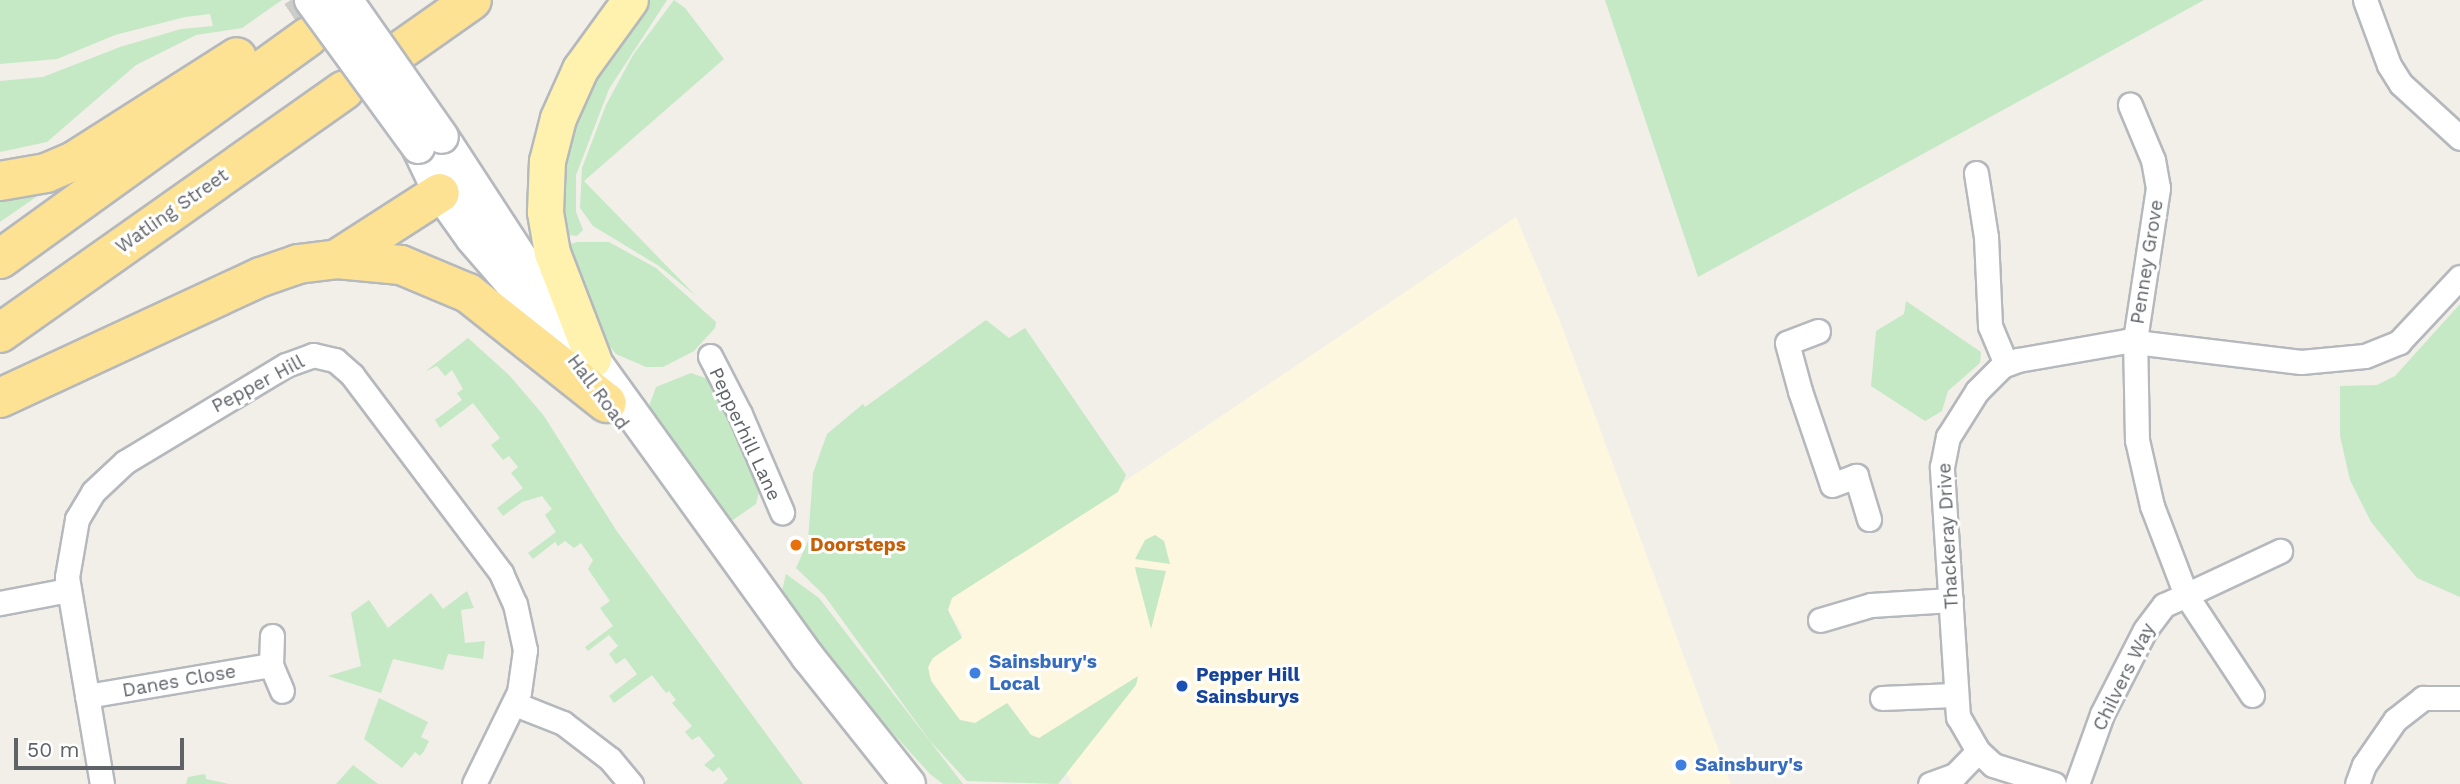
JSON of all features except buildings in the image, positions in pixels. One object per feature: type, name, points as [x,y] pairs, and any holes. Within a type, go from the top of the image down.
[{"type":"highway","points":[[393,47],[472,0]]},
{"type":"highway","points":[[0,181],[46,173],[83,156],[305,19]]},
{"type":"highway","points":[[0,258],[305,19]]},
{"type":"highway","name":"Watling Street","points":[[0,333],[344,90]]},
{"type":"highway","points":[[337,259],[440,193]]},
{"type":"highway","points":[[0,398],[278,270],[337,259],[401,265],[468,293],[607,403]]},
{"type":"main road","name":"Hall Road","points":[[346,0],[393,47],[432,142],[440,193],[607,403],[894,776]]},
{"type":"main road","points":[[593,359],[552,253],[545,212],[547,160],[558,118],[576,78],[630,0]]},
{"type":"main road","name":"Hall Road","points":[[305,19],[432,142],[575,341],[593,359],[894,776]]},
{"type":"main road","points":[[894,776],[919,771],[934,784]]},
{"type":"street","points":[[2365,0],[2389,65],[2400,84],[2460,138]]},
{"type":"street","name":"Penney Grove","points":[[2130,105],[2153,160],[2158,194],[2135,340]]},
{"type":"street","points":[[1976,173],[1986,237],[1990,326],[2006,364],[2075,347],[2135,340],[2301,362],[2342,360],[2399,342],[2460,277]]},
{"type":"street","points":[[1818,331],[1787,343],[1800,391],[1832,485],[1856,476],[1869,519]]},
{"type":"street","points":[[2135,340],[2135,415],[2142,470],[2186,595],[2252,695]]},
{"type":"street","name":"Pepper Hill","points":[[102,784],[68,590],[68,555],[77,519],[93,492],[117,468],[286,365],[302,357],[324,356],[352,375],[506,581],[524,639],[515,704],[474,784]]},
{"type":"street","name":"Pepperhill Lane","points":[[710,356],[740,414],[782,512]]},
{"type":"street","name":"Thackeray Drive","points":[[2006,364],[1968,401],[1944,450],[1954,695],[1958,717],[1978,751],[1997,768],[2021,780],[2054,784]]},
{"type":"street","name":"Chilvers Way","points":[[2077,784],[2111,695],[2145,630],[2160,608],[2280,551]]},
{"type":"street","points":[[0,603],[68,590]]},
{"type":"street","points":[[1820,620],[1871,605],[1951,600]]},
{"type":"street","points":[[272,636],[271,665],[282,691]]},
{"type":"street","name":"Danes Close","points":[[87,696],[271,665]]},
{"type":"street","points":[[1882,698],[1954,695]]},
{"type":"street","points":[[2357,784],[2364,765],[2395,720],[2423,698],[2460,698]]},
{"type":"street","points":[[515,704],[563,723],[610,759],[631,784]]},
{"type":"street","points":[[1930,784],[1955,775],[1978,751]]},
{"type":"shaded area","points":[[1516,217],[1560,321],[1731,784],[1073,784],[1046,741],[1031,735],[1009,704],[975,723],[958,719],[927,673],[931,659],[963,635],[948,610],[952,598]]},
{"type":"green space","points":[[0,0],[282,0],[242,28],[196,35],[136,65],[47,142],[0,152],[0,81],[43,77],[120,47],[181,29],[213,26],[210,14],[185,17],[115,35],[57,59],[0,64]]},
{"type":"green space","points":[[650,0],[667,0],[609,89],[576,175],[576,212],[583,230],[577,236],[560,234],[553,218],[570,111],[633,17]]},
{"type":"green space","points":[[674,0],[685,8],[724,59],[584,181],[696,296],[659,266],[593,226],[580,208],[582,168],[606,105],[633,55]]},
{"type":"green space","points":[[1605,0],[2204,0],[1698,277]]},
{"type":"green space","points":[[72,172],[0,222],[0,187]]},
{"type":"green space","points":[[578,242],[609,242],[656,268],[716,322],[715,328],[694,351],[663,367],[646,367],[616,354],[598,332],[557,247]]},
{"type":"green space","points":[[1906,301],[1981,352],[1980,363],[1948,391],[1942,411],[1925,421],[1871,386],[1876,331],[1904,314]]},
{"type":"green space","points":[[2460,304],[2460,597],[2417,578],[2371,522],[2350,480],[2340,436],[2340,386],[2377,385],[2395,376]]},
{"type":"green space","points":[[986,320],[1009,338],[1025,328],[1126,475],[1118,492],[952,598],[948,610],[962,638],[933,658],[928,667],[931,681],[960,720],[975,723],[1007,703],[1031,735],[1039,738],[1138,676],[1136,685],[1058,784],[967,781],[930,741],[824,595],[796,568],[808,541],[813,473],[827,434],[863,404],[865,407]]},
{"type":"green space","points":[[468,338],[509,375],[544,416],[616,530],[803,784],[723,784],[728,779],[719,767],[713,772],[704,765],[715,756],[699,736],[692,740],[685,732],[692,726],[672,703],[676,700],[669,691],[666,693],[652,675],[614,703],[609,696],[637,674],[625,658],[616,664],[609,654],[618,646],[609,635],[588,651],[585,647],[613,626],[600,608],[610,601],[588,569],[593,560],[581,543],[574,548],[565,541],[558,546],[555,542],[533,559],[528,553],[556,532],[545,515],[552,509],[542,496],[522,502],[503,516],[497,508],[523,488],[511,473],[518,467],[509,456],[503,460],[491,445],[500,438],[473,403],[440,428],[435,420],[462,400],[457,393],[463,389],[452,370],[445,376],[437,366],[426,371]]},
{"type":"green space","points":[[691,373],[708,379],[760,487],[756,504],[730,522],[648,409],[656,387]]},
{"type":"green space","points":[[1155,535],[1164,541],[1170,564],[1135,559],[1145,540]]},
{"type":"green space","points":[[1135,567],[1166,571],[1151,629],[1136,572]]},
{"type":"green space","points":[[786,574],[819,598],[963,784],[943,784],[930,774],[839,674],[781,595]]},
{"type":"green space","points":[[467,591],[474,608],[461,610],[465,643],[485,641],[483,659],[448,654],[443,670],[393,659],[381,693],[328,676],[361,666],[351,613],[369,600],[388,628],[431,593],[443,609]]},
{"type":"green space","points":[[379,698],[428,722],[421,737],[429,741],[424,751],[420,756],[415,752],[402,768],[364,739]]},
{"type":"green space","points":[[353,765],[378,784],[336,784]]},
{"type":"green space","points":[[205,774],[206,779],[229,784],[186,784],[188,777]]},
{"type":"tunnel","points":[[295,20],[325,0]]},
{"type":"place","name":"Doorsteps","points":[[796,545]]},
{"type":"place","name":"Sainsbury's Local","points":[[975,673]]},
{"type":"place","name":"Pepper Hill Sainsburys","points":[[1182,686]]},
{"type":"place","name":"Sainsbury's","points":[[1681,765]]}]
